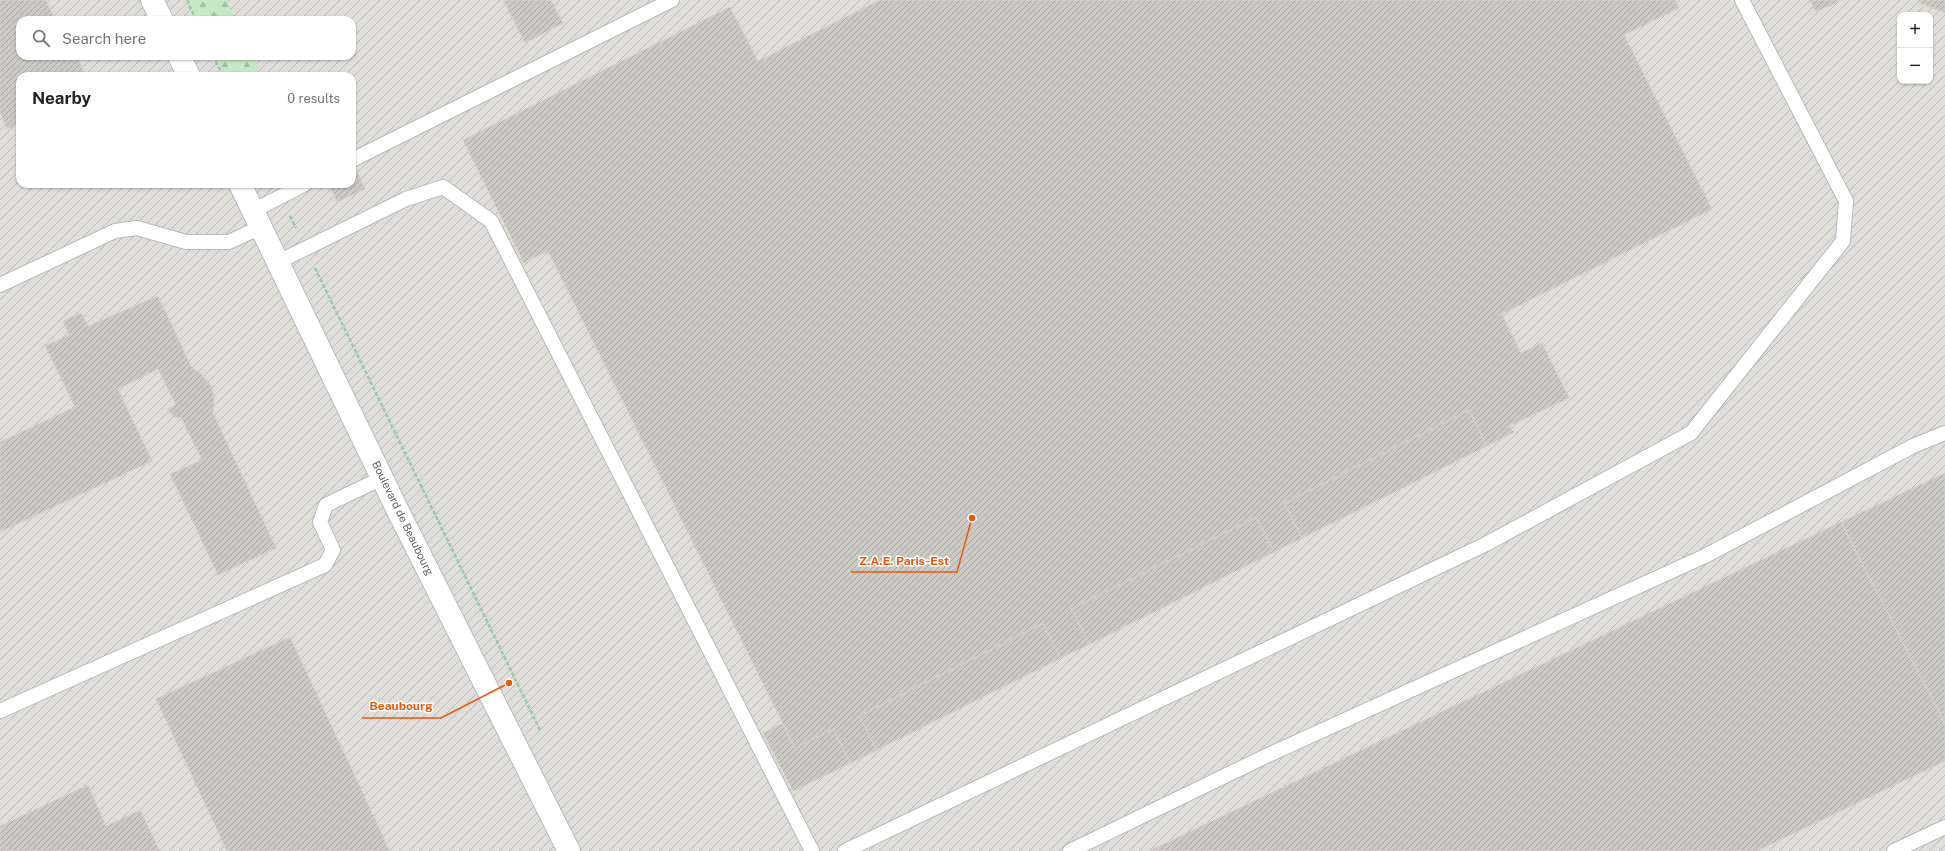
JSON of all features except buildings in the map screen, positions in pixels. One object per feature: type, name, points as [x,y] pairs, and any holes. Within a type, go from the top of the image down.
[{"type":"main road","points":[[152,0],[160,16]]},
{"type":"main road","points":[[181,60],[187,72]]},
{"type":"main road","name":"Boulevard de Beaubourg","points":[[242,188],[382,478],[569,851]]},
{"type":"lane","points":[[356,158],[672,0]]},
{"type":"lane","points":[[846,851],[1486,544],[1691,433],[1843,241],[1846,201],[1742,0]]},
{"type":"lane","points":[[278,262],[406,199],[443,187],[491,221],[812,851]]},
{"type":"lane","points":[[0,285],[115,231],[137,228],[186,242],[229,242],[257,219],[281,196],[297,188]]},
{"type":"lane","points":[[1070,851],[1271,754],[1705,556],[1913,446],[1945,433]]},
{"type":"lane","points":[[0,711],[325,566],[333,550],[320,522],[326,505],[382,478]]},
{"type":"lane","points":[[1894,851],[1945,827]]},
{"type":"path","points":[[186,0],[194,16]]},
{"type":"path","points":[[215,60],[221,72]]},
{"type":"path","points":[[281,196],[343,327],[543,736]]},
{"type":"shaded area","points":[[0,0],[1945,0],[1945,851],[0,851]]},
{"type":"green space","points":[[187,0],[227,0],[234,16],[194,16]]},
{"type":"green space","points":[[215,60],[255,60],[258,72],[221,72]]},
{"type":"place","name":"Z.A.E. Paris-Est","points":[[972,518]]},
{"type":"place","name":"Beaubourg","points":[[509,683]]}]
